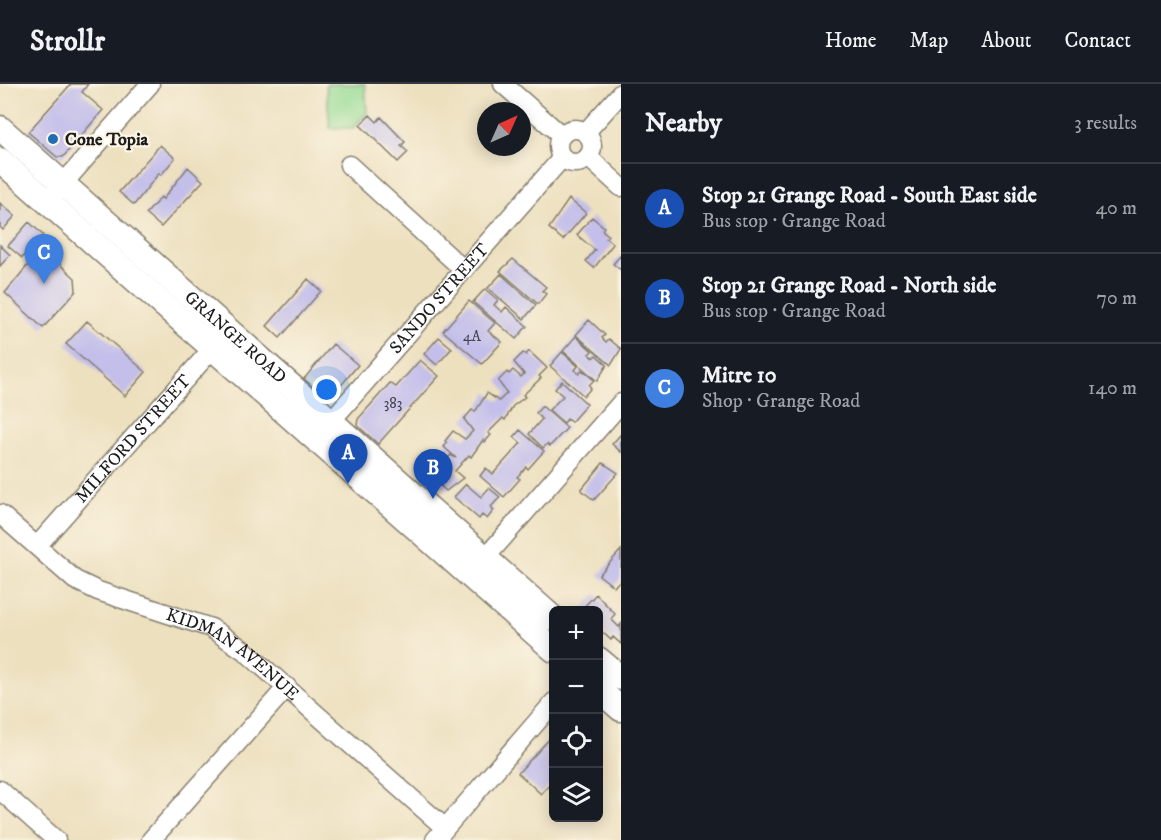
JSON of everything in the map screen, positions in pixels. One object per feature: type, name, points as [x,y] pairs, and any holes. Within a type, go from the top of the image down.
[{"type":"main road","name":"GRANGE ROAD","points":[[0,128],[130,243],[221,339],[477,567],[549,645]]},
{"type":"main road","name":"GRANGE ROAD","points":[[1,163],[114,261],[221,339]]},
{"type":"main road","name":"GRANGE ROAD","points":[[477,567],[549,616]]},
{"type":"main road","points":[[600,660],[621,678]]},
{"type":"main road","points":[[603,693],[621,709]]},
{"type":"street","points":[[47,201],[150,84]]},
{"type":"street","points":[[503,84],[561,135]]},
{"type":"street","points":[[586,132],[621,93]]},
{"type":"street","points":[[576,128],[586,132],[592,147],[588,157],[572,163],[562,158],[557,144],[561,135],[576,128]]},
{"type":"street","points":[[588,157],[621,187]]},
{"type":"street","name":"SANDO STREET","points":[[323,430],[562,158]]},
{"type":"street","points":[[349,165],[464,270]]},
{"type":"street","points":[[114,261],[130,243]]},
{"type":"street","name":"MILFORD STREET","points":[[37,546],[221,339]]},
{"type":"street","points":[[477,567],[621,403]]},
{"type":"street","name":"KIDMAN AVENUE","points":[[0,514],[75,580],[98,591],[211,628],[246,651],[287,687],[440,834]]},
{"type":"street","points":[[151,840],[287,687]]},
{"type":"street","points":[[440,834],[549,708]]},
{"type":"street","points":[[0,790],[56,840]]},
{"type":"green space","points":[[326,84],[365,84],[367,113],[353,128],[330,128]]},
{"type":"building","points":[[71,84],[88,84],[82,92],[103,110],[63,157],[57,157],[28,132]]},
{"type":"building","points":[[370,115],[377,122],[381,117],[405,142],[401,146],[408,152],[398,162],[360,125]]},
{"type":"building","points":[[160,145],[175,158],[161,175],[159,173],[134,205],[119,192]]},
{"type":"building","points":[[188,167],[203,181],[161,227],[146,214],[161,197],[163,199]]},
{"type":"building","points":[[569,199],[586,213],[563,240],[549,228]]},
{"type":"building","points":[[0,203],[15,216],[3,230],[0,227]]},
{"type":"building","points":[[592,217],[604,227],[602,230],[608,235],[606,238],[613,244],[594,268],[586,261],[595,250],[577,235]]},
{"type":"building","points":[[29,222],[43,235],[22,258],[8,246]]},
{"type":"building","points":[[0,245],[10,255],[0,266]]},
{"type":"building","points":[[42,248],[75,278],[76,291],[43,328],[5,293]]},
{"type":"building","points":[[621,255],[621,270],[613,264]]},
{"type":"building","points":[[513,259],[546,287],[542,291],[546,294],[538,304],[500,271]]},
{"type":"building","points":[[501,274],[536,305],[524,319],[488,288]]},
{"type":"building","points":[[308,279],[321,291],[280,338],[267,326]]},
{"type":"building","points":[[485,289],[498,300],[494,305],[502,312],[506,307],[527,326],[516,339],[473,302]]},
{"type":"building","points":[[469,301],[495,323],[488,331],[502,342],[482,364],[443,331]]},
{"type":"building","points":[[589,320],[605,335],[602,338],[606,342],[609,339],[621,349],[611,365],[576,335]]},
{"type":"building","points":[[87,321],[146,372],[125,396],[66,344]]},
{"type":"building","points":[[576,336],[592,351],[589,354],[593,358],[596,355],[607,365],[597,381],[563,351]]},
{"type":"building","points":[[439,337],[452,348],[437,365],[424,354]]},
{"type":"building","points":[[333,344],[358,365],[333,395],[322,394],[304,379]]},
{"type":"building","points":[[529,351],[547,368],[539,376],[541,378],[523,395],[525,397],[513,406],[505,420],[503,418],[488,433],[491,435],[485,442],[483,440],[471,457],[469,455],[455,471],[463,478],[446,491],[430,476],[434,472],[433,466],[440,459],[444,462],[451,455],[456,458],[444,447],[447,443],[445,441],[453,431],[465,439],[473,431],[464,419],[472,410],[475,412],[487,393],[499,401],[507,393],[498,381],[507,372],[509,374],[513,370],[521,377],[524,374],[514,362],[523,353],[526,355]]},
{"type":"building","points":[[562,352],[578,366],[575,370],[579,374],[582,370],[594,380],[584,396],[550,366]]},
{"type":"building","points":[[420,360],[439,376],[378,444],[357,425],[358,419],[390,383],[396,387]]},
{"type":"building","points":[[562,381],[587,404],[571,422],[567,419],[564,423],[549,410],[563,396],[555,389]]},
{"type":"building","points":[[542,406],[567,428],[550,446],[547,444],[543,448],[529,434],[542,419],[536,413]]},
{"type":"building","points":[[520,430],[544,451],[528,469],[526,467],[517,477],[520,479],[504,497],[480,476],[486,468],[493,474],[521,443],[514,437]]},
{"type":"building","points":[[621,434],[621,452],[612,444]]},
{"type":"building","points":[[603,463],[618,473],[594,500],[581,490]]},
{"type":"building","points":[[466,484],[481,497],[489,488],[500,497],[491,507],[494,510],[487,519],[482,515],[479,519],[454,497]]},
{"type":"building","points":[[621,550],[621,579],[614,587],[599,575]]},
{"type":"building","points":[[596,594],[615,614],[611,619],[619,627],[621,624],[621,644],[613,637],[611,640],[603,633],[603,606],[585,606]]},
{"type":"building","points":[[549,739],[549,785],[541,794],[518,773]]},
{"type":"place","name":"Cone Topia","points":[[53,139]]},
{"type":"place","name":"Mitre 10","points":[[44,284]]},
{"type":"place","name":"Stop 21 Grange Road - South East side","points":[[348,484]]},
{"type":"place","name":"Stop 21 Grange Road - North side","points":[[433,499]]}]
